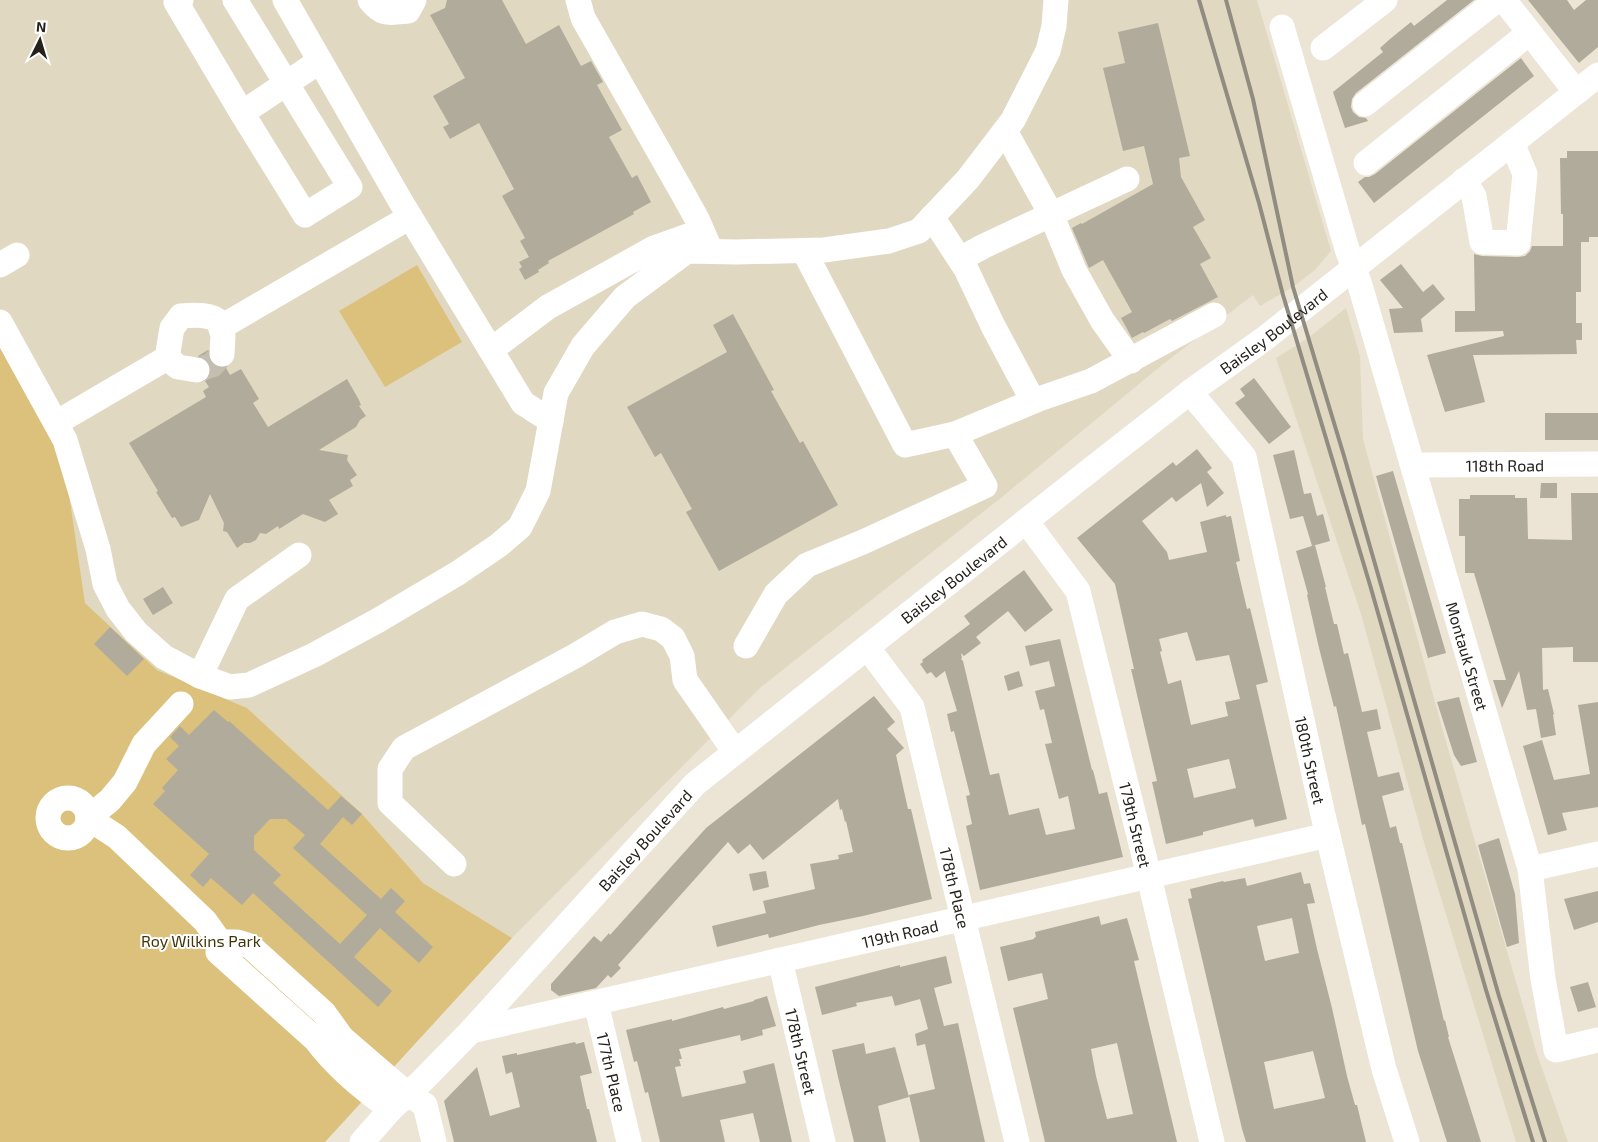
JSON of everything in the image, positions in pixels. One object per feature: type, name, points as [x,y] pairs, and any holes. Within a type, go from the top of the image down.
[{"type":"street","points":[[181,0],[176,2],[305,215],[350,187],[235,0]]},
{"type":"street","points":[[285,0],[410,217],[523,403],[551,421]]},
{"type":"street","points":[[370,0],[382,12],[391,13],[408,11],[414,0]]},
{"type":"street","points":[[578,0],[583,18],[682,192],[706,241]]},
{"type":"street","points":[[491,350],[548,307],[654,248],[706,241],[804,250],[824,250],[889,241],[919,231],[968,179],[1013,120],[1048,51],[1054,26],[1056,0]]},
{"type":"street","points":[[1323,48],[1385,0]]},
{"type":"street","points":[[1365,104],[1497,0]]},
{"type":"street","points":[[1504,0],[1576,92]]},
{"type":"street","name":"Montauk Street","points":[[1282,27],[1347,249],[1355,267],[1530,869],[1544,979],[1556,1050],[1598,1040]]},
{"type":"street","points":[[1366,163],[1529,33]]},
{"type":"street","points":[[242,113],[320,61]]},
{"type":"street","name":"Baisley Boulevard","points":[[362,1142],[400,1101],[471,1031],[695,784],[1190,392],[1264,339],[1598,75]]},
{"type":"street","points":[[1005,131],[1051,214],[1074,270],[1102,320],[1130,361]]},
{"type":"street","points":[[1464,180],[1474,196],[1482,242],[1518,243],[1525,174],[1512,142]]},
{"type":"street","points":[[960,260],[984,246],[1127,178]]},
{"type":"street","points":[[219,323],[228,323],[410,217]]},
{"type":"street","points":[[932,217],[966,269],[993,326],[1033,401]]},
{"type":"street","points":[[0,322],[66,440],[98,549],[105,584],[118,609],[136,632],[164,657],[200,676],[230,687],[248,685],[314,655],[377,621],[458,573],[499,545],[520,527],[538,491],[556,393],[583,346],[625,297],[688,251],[706,241]]},
{"type":"street","points":[[804,250],[905,445],[955,434],[1033,401],[1091,381],[1214,315]]},
{"type":"street","points":[[56,422],[166,358],[172,328],[181,316],[192,314],[212,317],[219,323],[223,335],[222,354]]},
{"type":"street","points":[[166,358],[178,367],[197,370]]},
{"type":"street","name":"180th Street","points":[[1190,392],[1244,457],[1328,835],[1384,1069],[1407,1142]]},
{"type":"street","points":[[746,646],[776,594],[807,565],[863,542],[984,486],[955,434]]},
{"type":"street","name":"118th Road","points":[[1412,466],[1598,464]]},
{"type":"street","name":"179th Street","points":[[1026,521],[1078,591],[1149,876],[1212,1142]]},
{"type":"street","points":[[200,676],[237,599],[300,555]]},
{"type":"street","points":[[454,864],[390,803],[390,769],[404,748],[575,656],[614,632],[642,624],[661,629],[673,638],[682,656],[685,680],[735,752]]},
{"type":"street","name":"178th Place","points":[[866,647],[912,707],[1017,1142]]},
{"type":"street","points":[[181,704],[144,744],[125,782],[110,800],[88,818],[117,837],[204,921],[220,942],[237,942],[250,946],[324,1013],[335,1047],[400,1101],[425,1104],[434,1142]]},
{"type":"street","name":"119th Road","points":[[471,1031],[1328,835]]},
{"type":"street","points":[[1530,869],[1598,854]]},
{"type":"street","name":"178th Street","points":[[780,960],[823,1142]]},
{"type":"street","name":"177th Place","points":[[596,1002],[629,1142]]},
{"type":"shaded area","points":[[0,0],[1257,0],[1331,251],[1315,270],[1293,287],[1260,306],[1253,295],[1162,365],[1002,497],[761,687],[512,938],[423,883],[362,814],[247,708],[157,670],[85,603],[61,439],[0,341]]},
{"type":"shaded area","points":[[1346,308],[1360,356],[1363,439],[1476,845],[1538,1057],[1568,1142],[1516,1142],[1425,846],[1361,614],[1276,358],[1308,338]]},
{"type":"green space","points":[[417,265],[462,342],[385,387],[339,311]]},
{"type":"green space","name":"Roy Wilkins Park","points":[[0,341],[61,439],[85,603],[157,670],[247,708],[362,814],[423,883],[512,938],[325,1142],[0,1142]]},
{"type":"building","points":[[447,0],[502,0],[526,44],[559,25],[581,66],[591,61],[603,82],[597,85],[622,130],[609,137],[632,178],[637,175],[651,202],[633,212],[634,214],[548,261],[549,263],[538,270],[539,272],[525,280],[519,269],[522,267],[519,262],[529,257],[520,241],[525,238],[502,196],[514,189],[479,123],[450,139],[443,127],[449,124],[433,96],[465,78],[430,15],[445,8]]},
{"type":"building","points":[[1447,0],[1474,0],[1356,93],[1352,99],[1351,107],[1353,112],[1359,117],[1366,118],[1368,121],[1345,128],[1333,92],[1383,52],[1380,48],[1411,22],[1414,26]]},
{"type":"building","points":[[1528,0],[1567,0],[1574,10],[1586,0],[1598,0],[1598,47],[1579,63]]},
{"type":"building","points":[[1158,23],[1190,156],[1179,158],[1181,177],[1205,220],[1193,227],[1211,258],[1200,264],[1218,297],[1172,321],[1170,319],[1132,338],[1121,318],[1132,312],[1103,260],[1089,268],[1072,228],[1153,184],[1144,146],[1123,151],[1103,68],[1125,63],[1118,32]]},
{"type":"building","points":[[1521,58],[1534,76],[1374,203],[1358,182],[1365,177],[1375,174]]},
{"type":"building","points":[[1567,151],[1598,151],[1598,237],[1589,237],[1589,242],[1581,242],[1581,292],[1576,292],[1576,323],[1582,323],[1582,340],[1576,340],[1577,354],[1473,355],[1485,402],[1445,412],[1427,355],[1504,336],[1503,331],[1455,332],[1455,311],[1475,311],[1474,254],[1518,257],[1525,256],[1532,246],[1563,246],[1560,158],[1567,158]]},
{"type":"building","points":[[1401,264],[1423,292],[1433,284],[1445,299],[1421,319],[1423,332],[1394,333],[1389,309],[1403,308],[1380,280]]},
{"type":"building","points":[[733,314],[774,390],[771,391],[800,443],[803,441],[838,505],[719,571],[686,512],[692,509],[661,453],[655,457],[627,407],[727,352],[713,325]]},
{"type":"building","points":[[208,350],[209,361],[215,366],[226,368],[230,375],[241,369],[259,399],[253,403],[268,427],[347,379],[359,400],[361,405],[359,406],[366,416],[360,420],[356,427],[319,450],[348,455],[347,460],[357,475],[350,480],[353,486],[329,500],[338,514],[325,522],[303,514],[279,529],[278,526],[266,534],[260,533],[256,540],[244,543],[237,548],[227,532],[223,531],[224,523],[210,494],[199,520],[181,527],[175,517],[172,518],[129,443],[206,397],[203,391],[209,387],[205,381],[211,373],[211,365],[206,359],[198,356]]},
{"type":"building","points":[[1254,378],[1291,427],[1269,444],[1235,403],[1245,396],[1240,389]]},
{"type":"building","points":[[1545,413],[1598,413],[1598,440],[1545,440]]},
{"type":"building","points":[[1197,449],[1212,468],[1207,472],[1224,493],[1207,507],[1201,483],[1176,502],[1172,497],[1142,521],[1167,552],[1169,560],[1207,552],[1200,522],[1226,515],[1226,517],[1231,516],[1240,561],[1236,562],[1247,609],[1250,608],[1268,682],[1256,685],[1287,819],[1255,827],[1253,819],[1203,832],[1203,835],[1166,844],[1152,782],[1157,781],[1131,669],[1134,669],[1115,584],[1077,538],[1173,462],[1176,466]],"holes":[[[1187,632],[1196,661],[1229,655],[1240,699],[1225,702],[1228,716],[1191,725],[1181,680],[1168,684],[1160,652],[1162,651],[1159,639]],[[1229,759],[1236,788],[1194,798],[1187,769]]]},
{"type":"building","points":[[1294,450],[1304,494],[1311,493],[1317,516],[1323,514],[1330,541],[1312,546],[1303,516],[1290,519],[1273,455]]},
{"type":"building","points":[[1393,471],[1446,653],[1428,658],[1376,476]]},
{"type":"building","points":[[1541,483],[1557,483],[1557,498],[1540,498]]},
{"type":"building","points":[[1571,493],[1598,493],[1598,662],[1573,662],[1573,647],[1542,648],[1543,690],[1548,689],[1554,714],[1556,735],[1541,738],[1536,709],[1527,710],[1519,671],[1502,708],[1493,680],[1506,680],[1474,573],[1465,573],[1465,536],[1459,536],[1459,499],[1470,499],[1470,495],[1515,495],[1515,498],[1527,498],[1528,539],[1572,540]]},
{"type":"building","points":[[1315,545],[1334,624],[1337,624],[1344,654],[1348,653],[1362,712],[1377,709],[1381,729],[1367,732],[1378,777],[1399,772],[1404,790],[1382,796],[1390,828],[1396,826],[1400,843],[1402,843],[1448,1037],[1481,1142],[1447,1142],[1418,1051],[1365,824],[1362,825],[1336,706],[1334,707],[1296,551]]},
{"type":"building","points":[[1024,570],[1053,610],[1025,632],[1008,611],[976,637],[981,643],[964,656],[961,653],[990,775],[999,773],[1009,815],[1039,808],[1046,835],[1075,829],[1068,796],[1059,799],[1045,744],[1052,743],[1044,709],[1040,710],[1035,691],[1055,686],[1049,661],[1030,666],[1025,646],[1060,639],[1092,770],[1099,794],[1107,792],[1123,857],[980,890],[966,826],[972,824],[966,796],[970,795],[954,731],[951,732],[947,714],[957,711],[945,671],[936,678],[931,672],[927,674],[920,664],[923,662],[922,660],[970,624],[964,616]]},
{"type":"building","points":[[163,587],[173,603],[153,615],[143,599]]},
{"type":"building","points":[[110,627],[144,659],[127,676],[94,644]]},
{"type":"building","points":[[1019,671],[1023,686],[1008,691],[1004,676]]},
{"type":"building","points":[[874,696],[895,722],[887,729],[904,748],[896,755],[932,899],[769,938],[768,934],[717,947],[712,926],[766,913],[763,901],[815,889],[810,864],[839,859],[838,855],[853,852],[846,821],[842,809],[840,810],[838,799],[763,860],[750,844],[738,854],[728,842],[618,965],[621,968],[611,978],[608,975],[596,988],[559,996],[551,990],[551,984],[594,936],[601,942],[609,933],[610,935],[706,828]]},
{"type":"building","points":[[1459,697],[1477,762],[1461,766],[1454,755],[1437,702]]},
{"type":"building","points":[[1598,702],[1598,807],[1562,813],[1567,830],[1548,835],[1523,746],[1542,740],[1554,780],[1590,774],[1578,705]]},
{"type":"building","points":[[214,710],[229,721],[328,810],[341,796],[362,814],[352,825],[343,817],[320,844],[381,899],[391,888],[405,901],[395,912],[433,947],[419,963],[380,928],[354,957],[392,991],[378,1007],[253,893],[242,905],[211,878],[203,887],[190,875],[209,854],[153,804],[165,791],[162,788],[178,770],[166,759],[179,746],[170,737],[180,726],[189,735]],"holes":[[[270,819],[286,819],[305,835],[293,848],[367,915],[340,944],[273,883],[281,875],[254,850],[254,836]]]},
{"type":"building","points":[[1499,838],[1515,894],[1519,943],[1507,947],[1478,845]]},
{"type":"building","points":[[766,871],[769,887],[753,891],[749,874]]},
{"type":"building","points":[[1301,872],[1304,884],[1310,883],[1315,903],[1307,904],[1347,1076],[1355,1105],[1357,1105],[1366,1142],[1246,1142],[1188,899],[1192,898],[1190,889],[1223,881],[1245,878],[1247,886]],"holes":[[[1292,918],[1299,953],[1265,961],[1257,926]],[[1313,1051],[1325,1098],[1274,1109],[1264,1062]]]},
{"type":"building","points":[[1598,891],[1598,922],[1574,930],[1564,899]]},
{"type":"building","points":[[1099,916],[1101,925],[1127,918],[1139,960],[1134,961],[1177,1142],[1045,1142],[1013,1008],[1048,999],[1042,973],[1008,981],[1000,947],[1034,939],[1036,937],[1035,932]],"holes":[[[1117,1043],[1133,1114],[1107,1119],[1091,1049]]]},
{"type":"building","points":[[946,956],[952,983],[934,988],[944,1026],[958,1023],[985,1142],[920,1142],[909,1095],[935,1089],[925,1044],[917,1046],[915,1034],[928,1029],[920,999],[895,1006],[892,996],[856,1003],[857,1006],[822,1015],[815,987],[900,965],[900,967]]},
{"type":"building","points":[[1588,982],[1596,1007],[1578,1012],[1570,987]]},
{"type":"building","points":[[767,996],[776,1026],[762,1030],[763,1035],[741,1041],[740,1035],[679,1049],[682,1059],[679,1059],[681,1066],[675,1067],[682,1097],[746,1083],[743,1071],[774,1063],[792,1142],[760,1142],[753,1113],[720,1120],[725,1142],[660,1142],[648,1092],[645,1093],[637,1061],[634,1062],[626,1030],[672,1019],[672,1021],[723,1007],[724,1009]]},
{"type":"building","points":[[575,1042],[576,1044],[584,1042],[592,1073],[580,1076],[597,1142],[454,1142],[444,1101],[477,1067],[490,1116],[520,1107],[512,1072],[506,1074],[502,1056],[517,1053],[517,1055]]},
{"type":"building","points":[[864,1043],[866,1054],[895,1047],[909,1097],[878,1106],[886,1142],[854,1142],[832,1050]]},
{"type":"tunnel","points":[[197,370],[212,365],[222,354]]},
{"type":"railway","points":[[1199,0],[1486,990],[1533,1142]]},
{"type":"railway","points":[[1226,0],[1253,99],[1293,287],[1344,456],[1499,996],[1545,1142]]}]
